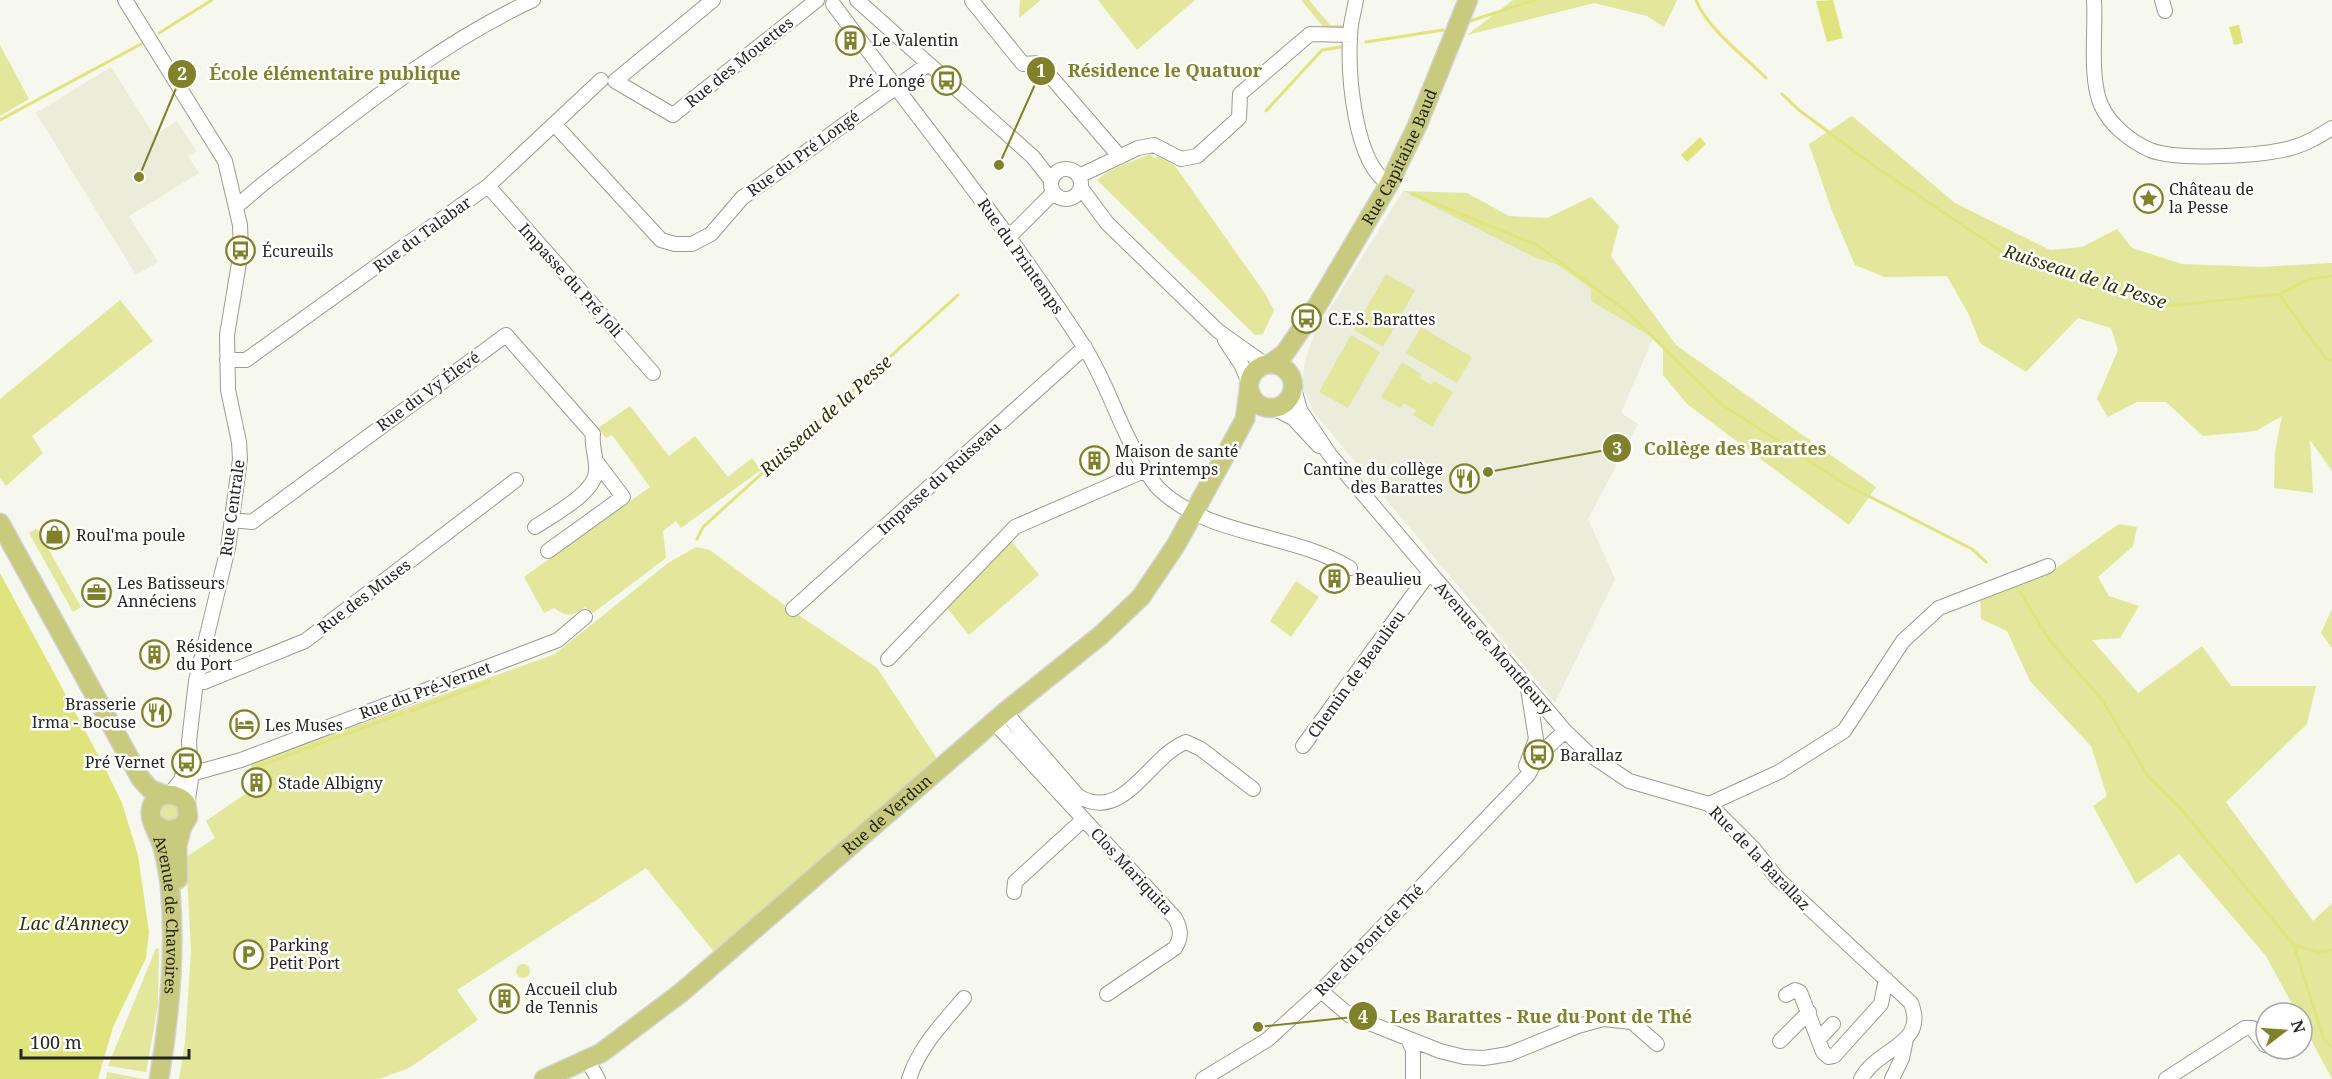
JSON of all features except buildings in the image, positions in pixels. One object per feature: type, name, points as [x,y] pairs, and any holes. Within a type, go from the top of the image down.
[{"type":"main road","name":"Rue Capitaine Baud","points":[[1268,364],[1285,353],[1317,306],[1389,184],[1417,126],[1468,0]]},
{"type":"main road","name":"Rue Capitaine Baud","points":[[1292,382],[1297,356],[1317,306]]},
{"type":"main road","points":[[1268,364],[1286,370],[1292,382],[1287,400],[1271,408],[1254,399],[1249,386],[1257,369],[1268,364]]},
{"type":"main road","name":"Rue de Verdun","points":[[544,1079],[587,1060],[634,1030],[682,992],[1000,717],[1101,635],[1140,597],[1158,573],[1194,512],[1245,419],[1249,386]]},
{"type":"main road","name":"Rue de Verdun","points":[[1194,512],[1206,500],[1257,417],[1271,408]]},
{"type":"main road","points":[[0,523],[145,784],[167,794],[179,796],[187,806],[188,817],[182,827],[166,831],[153,819],[154,802],[167,794]]},
{"type":"main road","name":"Avenue de Chavoires","points":[[119,738],[129,773],[153,819],[169,881],[172,961],[170,1014],[159,1079]]},
{"type":"main road","name":"Avenue de Chavoires","points":[[168,1079],[180,994],[177,853],[182,827]]},
{"type":"street","name":"Rue Centrale","points":[[125,0],[225,161],[236,200],[241,251],[229,313],[227,360],[228,390],[240,459],[232,520],[196,681],[188,757],[181,780],[167,794]]},
{"type":"street","points":[[236,200],[264,183],[441,50],[476,27],[533,0]]},
{"type":"street","name":"Rue des Mouettes","points":[[713,0],[615,81],[673,115],[817,0]]},
{"type":"street","points":[[857,0],[927,65],[1033,156],[1052,187],[1065,200],[1077,188],[1120,157],[1138,148],[1154,145],[1180,159],[1197,156],[1239,118],[1240,94],[1310,34],[1350,31]]},
{"type":"street","points":[[1356,0],[1350,31],[1353,97],[1360,133],[1372,166],[1389,184]]},
{"type":"street","points":[[2094,0],[2098,98],[2114,125],[2141,145],[2152,150],[2176,154],[2271,153],[2304,144],[2332,128]]},
{"type":"street","points":[[972,1],[1023,64],[1039,63],[1120,157]]},
{"type":"street","name":"Rue du Printemps","points":[[833,4],[1010,236],[1085,347],[1135,453],[1157,488],[1184,508],[1194,512]]},
{"type":"street","name":"Rue du Pré Longé","points":[[556,126],[661,240],[675,244],[692,244],[711,234],[742,198],[927,65]]},
{"type":"street","name":"Rue du Talabar","points":[[227,360],[246,360],[488,186],[556,126],[601,80]]},
{"type":"street","points":[[1033,156],[1074,172],[1077,188],[1107,223],[1218,331],[1235,354],[1249,386]]},
{"type":"street","points":[[1010,236],[1052,187],[1054,175],[1064,169]]},
{"type":"street","name":"Impasse du Pré Joli","points":[[488,186],[653,373]]},
{"type":"street","points":[[1218,331],[1268,364]]},
{"type":"street","name":"Rue du Vy Élevé","points":[[232,520],[252,522],[506,335],[593,434],[591,446],[596,461]]},
{"type":"street","name":"Impasse du Ruisseau","points":[[793,609],[1085,347]]},
{"type":"street","name":"Avenue de Montfleury","points":[[1292,382],[1300,410],[1330,455],[1565,731]]},
{"type":"street","name":"Avenue de Montfleury","points":[[1271,408],[1293,418],[1312,441],[1330,455]]},
{"type":"street","points":[[536,527],[588,490],[596,473],[596,461]]},
{"type":"street","points":[[548,551],[623,497],[596,461]]},
{"type":"street","points":[[888,659],[1015,527],[1146,470]]},
{"type":"street","name":"Rue des Muses","points":[[196,681],[204,682],[305,641],[516,480]]},
{"type":"street","points":[[1194,512],[1241,530],[1296,543],[1350,568]]},
{"type":"street","points":[[1709,804],[1779,772],[1844,731],[1903,641],[1939,608],[1980,590],[2048,566]]},
{"type":"street","name":"Chemin de Beaulieu","points":[[1303,746],[1429,573]]},
{"type":"street","name":"Rue du Pré-Vernet","points":[[191,774],[241,760],[558,640],[585,617]]},
{"type":"street","points":[[1527,687],[1536,739],[1550,729],[1565,731]]},
{"type":"street","points":[[1000,717],[1078,796],[1087,801],[1111,801],[1122,797],[1171,751],[1186,742],[1201,749],[1252,789]]},
{"type":"street","name":"Clos Mariquita","points":[[1000,717],[1084,819],[1175,918],[1179,927],[1181,939],[1175,948],[1107,994]]},
{"type":"street","name":"Rue de la Barallaz","points":[[1565,731],[1605,766],[1629,781],[1709,804],[1754,849],[1776,878],[1911,1003],[1915,1014],[1913,1031],[1906,1039]]},
{"type":"street","name":"Rue du Pont de Thé","points":[[1203,1079],[1267,1040],[1321,992],[1565,731]]},
{"type":"street","name":"Rue du Pont de Thé","points":[[1519,782],[1536,739]]},
{"type":"street","points":[[1551,745],[1580,745]]},
{"type":"street","name":"Rue Centrale","points":[[187,806],[191,774],[188,757]]},
{"type":"street","points":[[188,757],[221,764]]},
{"type":"street","name":"Clos Mariquita","points":[[1014,892],[1015,882],[1084,819]]},
{"type":"street","points":[[1786,995],[1795,990],[1800,992],[1828,1057],[1840,1052],[1881,1004],[1886,979]]},
{"type":"street","points":[[1321,992],[1349,1015],[1408,1039],[1464,1057],[1484,1058],[1509,1054],[1578,1026],[1603,1019],[1632,1022],[1657,1044]]},
{"type":"street","points":[[909,1079],[913,1065],[934,1033],[964,998]]},
{"type":"street","points":[[1780,1041],[1809,1012]]},
{"type":"street","points":[[1819,1039],[1833,1024]]},
{"type":"street","points":[[2166,1079],[2245,1028],[2252,1028],[2254,1031]]},
{"type":"street","points":[[1408,1039],[1414,1064],[1413,1079]]},
{"type":"street","points":[[1860,1079],[1876,1059],[1906,1039]]},
{"type":"street","points":[[1892,1079],[1902,1058],[1906,1039]]},
{"type":"street","points":[[587,1060],[598,1079]]},
{"type":"shaded area","points":[[1020,0],[1041,0],[1019,18]]},
{"type":"shaded area","points":[[1098,0],[1195,0],[1137,50]]},
{"type":"shaded area","points":[[1301,0],[1309,0],[1330,25],[1348,25],[1347,30],[1326,30]]},
{"type":"shaded area","points":[[1513,0],[1677,0],[1664,27],[1647,16],[1594,3],[1467,35]]},
{"type":"shaded area","points":[[0,45],[29,99],[0,116]]},
{"type":"shaded area","points":[[111,67],[154,135],[177,121],[196,151],[188,156],[199,173],[129,216],[158,262],[136,275],[36,113]]},
{"type":"shaded area","points":[[1852,116],[1955,203],[2050,250],[2082,247],[2117,229],[2132,248],[2182,264],[2261,267],[2332,263],[2332,471],[2310,440],[2313,493],[2274,488],[2275,452],[2282,416],[2256,431],[2203,436],[2166,402],[2137,402],[2108,417],[2097,399],[2118,350],[2111,328],[2078,318],[2026,372],[1980,343],[1969,315],[1947,276],[1885,277],[1855,265],[1832,211],[1809,144]]},
{"type":"shaded area","points":[[1150,154],[1154,158],[1160,156],[1175,166],[1264,292],[1274,310],[1263,334],[1255,335],[1097,180],[1109,171]]},
{"type":"shaded area","points":[[1403,191],[1536,258],[1557,265],[1591,289],[1591,301],[1653,338],[1621,413],[1638,424],[1588,519],[1615,579],[1555,703],[1313,411],[1302,385],[1305,360],[1316,331]]},
{"type":"shaded area","points":[[1403,191],[1467,193],[1509,216],[1547,218],[1591,197],[1619,226],[1611,256],[1676,345],[1876,487],[1849,525],[1687,404],[1663,375],[1663,348],[1653,338],[1591,301],[1591,289],[1558,265],[1536,258]]},
{"type":"shaded area","points":[[1386,274],[1415,290],[1383,347],[1354,330]]},
{"type":"shaded area","points":[[120,300],[153,341],[32,436],[43,453],[6,486],[0,478],[0,399]]},
{"type":"shaded area","points":[[1421,327],[1472,357],[1457,383],[1406,353]]},
{"type":"shaded area","points":[[1351,335],[1380,352],[1348,408],[1319,392]]},
{"type":"shaded area","points":[[1402,362],[1421,374],[1420,378],[1431,385],[1434,381],[1453,392],[1432,427],[1413,415],[1416,410],[1404,403],[1400,408],[1381,397]]},
{"type":"shaded area","points":[[630,406],[669,456],[695,436],[728,477],[752,458],[761,470],[681,528],[676,521],[663,531],[666,558],[593,613],[585,607],[570,615],[554,608],[544,613],[524,577],[650,487],[612,435],[606,438],[598,428]]},
{"type":"shaded area","points":[[2119,524],[2137,527],[2133,546],[2098,577],[2109,596],[2139,606],[2120,638],[2092,640],[2138,693],[2202,646],[2231,686],[2316,686],[2307,724],[2226,802],[2313,921],[2332,903],[2332,1079],[2314,1045],[2314,1001],[2290,1001],[2266,956],[2179,854],[2136,884],[2093,806],[2107,796],[2091,746],[2030,681],[2007,631],[1981,619],[1980,590],[2052,571]]},
{"type":"shaded area","points":[[37,529],[81,607],[73,612],[29,533]]},
{"type":"shaded area","points":[[1008,537],[1039,575],[969,635],[947,608]]},
{"type":"shaded area","points":[[696,547],[710,550],[791,610],[877,668],[938,760],[714,952],[646,868],[457,990],[478,1020],[409,1068],[379,1079],[179,1079],[185,1042],[191,951],[186,857],[215,838],[206,821],[245,794],[252,763],[555,654],[668,563]]},
{"type":"shaded area","points":[[1296,581],[1319,597],[1291,637],[1270,621]]},
{"type":"shaded area","points":[[2332,609],[2332,648],[2321,633]]},
{"type":"shaded area","points":[[170,804],[178,809],[179,813],[174,821],[170,822],[162,817],[161,813],[166,805]]},
{"type":"shaded area","points":[[156,948],[159,949],[158,1005],[146,1072],[108,1066]]},
{"type":"shaded area","points":[[523,964],[528,966],[530,971],[528,976],[523,978],[518,976],[516,971],[518,966]]},
{"type":"shaded area","points":[[107,1072],[144,1079],[106,1079]]},
{"type":"water","points":[[1833,0],[1843,38],[1827,42],[1816,1]]},
{"type":"water","points":[[2239,25],[2243,43],[2234,45],[2229,27]]},
{"type":"water","points":[[1700,137],[1706,144],[1687,162],[1681,155]]},
{"type":"water","name":"Lac d'Annecy","points":[[0,573],[102,762],[122,803],[138,855],[149,932],[146,958],[113,1027],[98,1079],[0,1079]]},
{"type":"waterway","points":[[159,33],[212,0]]},
{"type":"waterway","name":"Ruisseau de la Pesse","points":[[1470,21],[1535,0]]},
{"type":"waterway","name":"Ruisseau de la Pesse","points":[[1696,0],[1708,21],[1766,78]]},
{"type":"waterway","name":"Ruisseau de la Pesse","points":[[1366,42],[1443,30]]},
{"type":"waterway","points":[[0,120],[141,44]]},
{"type":"waterway","name":"Ruisseau de la Pesse","points":[[1266,111],[1322,50],[1341,47]]},
{"type":"waterway","name":"Ruisseau de la Pesse","points":[[1782,94],[1799,110],[1874,166],[2007,255],[2169,306],[2279,294],[2326,359],[2332,360]]},
{"type":"waterway","points":[[1412,194],[1537,245],[1625,310],[1721,404],[1845,484],[1972,549],[1986,562]]},
{"type":"waterway","points":[[2279,294],[2309,279],[2332,276]]},
{"type":"waterway","name":"Ruisseau de la Pesse","points":[[697,539],[703,527],[958,295]]},
{"type":"waterway","points":[[2020,592],[2050,641],[2101,698],[2148,776],[2180,808],[2294,945],[2318,952],[2332,950]]},
{"type":"waterway","name":"Ruisseau de la Pesse","points":[[411,711],[489,682]]},
{"type":"waterway","name":"Ruisseau de la Pesse","points":[[256,767],[403,713]]},
{"type":"waterway","points":[[2294,946],[2324,1039],[2332,1047]]},
{"type":"place","name":"Le Valentin","points":[[851,40]]},
{"type":"place","name":"Pré Longé","points":[[946,81]]},
{"type":"place","name":"Résidence le Quatuor","points":[[999,165]]},
{"type":"place","name":"École élémentaire publique","points":[[139,177]]},
{"type":"place","name":"Château de la Pesse","points":[[2148,198]]},
{"type":"place","name":"Écureuils","points":[[241,251]]},
{"type":"place","name":"C.E.S. Barattes","points":[[1307,319]]},
{"type":"place","name":"Maison de santé du Printemps","points":[[1094,460]]},
{"type":"place","name":"Collège des Barattes","points":[[1488,472]]},
{"type":"place","name":"Cantine du collège des Barattes","points":[[1464,478]]},
{"type":"place","name":"Roul'ma poule","points":[[55,535]]},
{"type":"place","name":"Beaulieu","points":[[1334,579]]},
{"type":"place","name":"Les Batisseurs Annéciens","points":[[96,592]]},
{"type":"place","name":"Résidence du Port","points":[[155,655]]},
{"type":"place","name":"Brasserie Irma - Bocuse","points":[[157,713]]},
{"type":"place","name":"Les Muses","points":[[244,725]]},
{"type":"place","name":"Barallaz","points":[[1539,755]]},
{"type":"place","name":"Pré Vernet","points":[[186,762]]},
{"type":"place","name":"Stade Albigny","points":[[257,783]]},
{"type":"place","name":"Parking Petit Port","points":[[248,954]]},
{"type":"place","name":"Accueil club de Tennis","points":[[504,998]]},
{"type":"place","name":"Les Barattes - Rue du Pont de Thé","points":[[1258,1027]]}]
